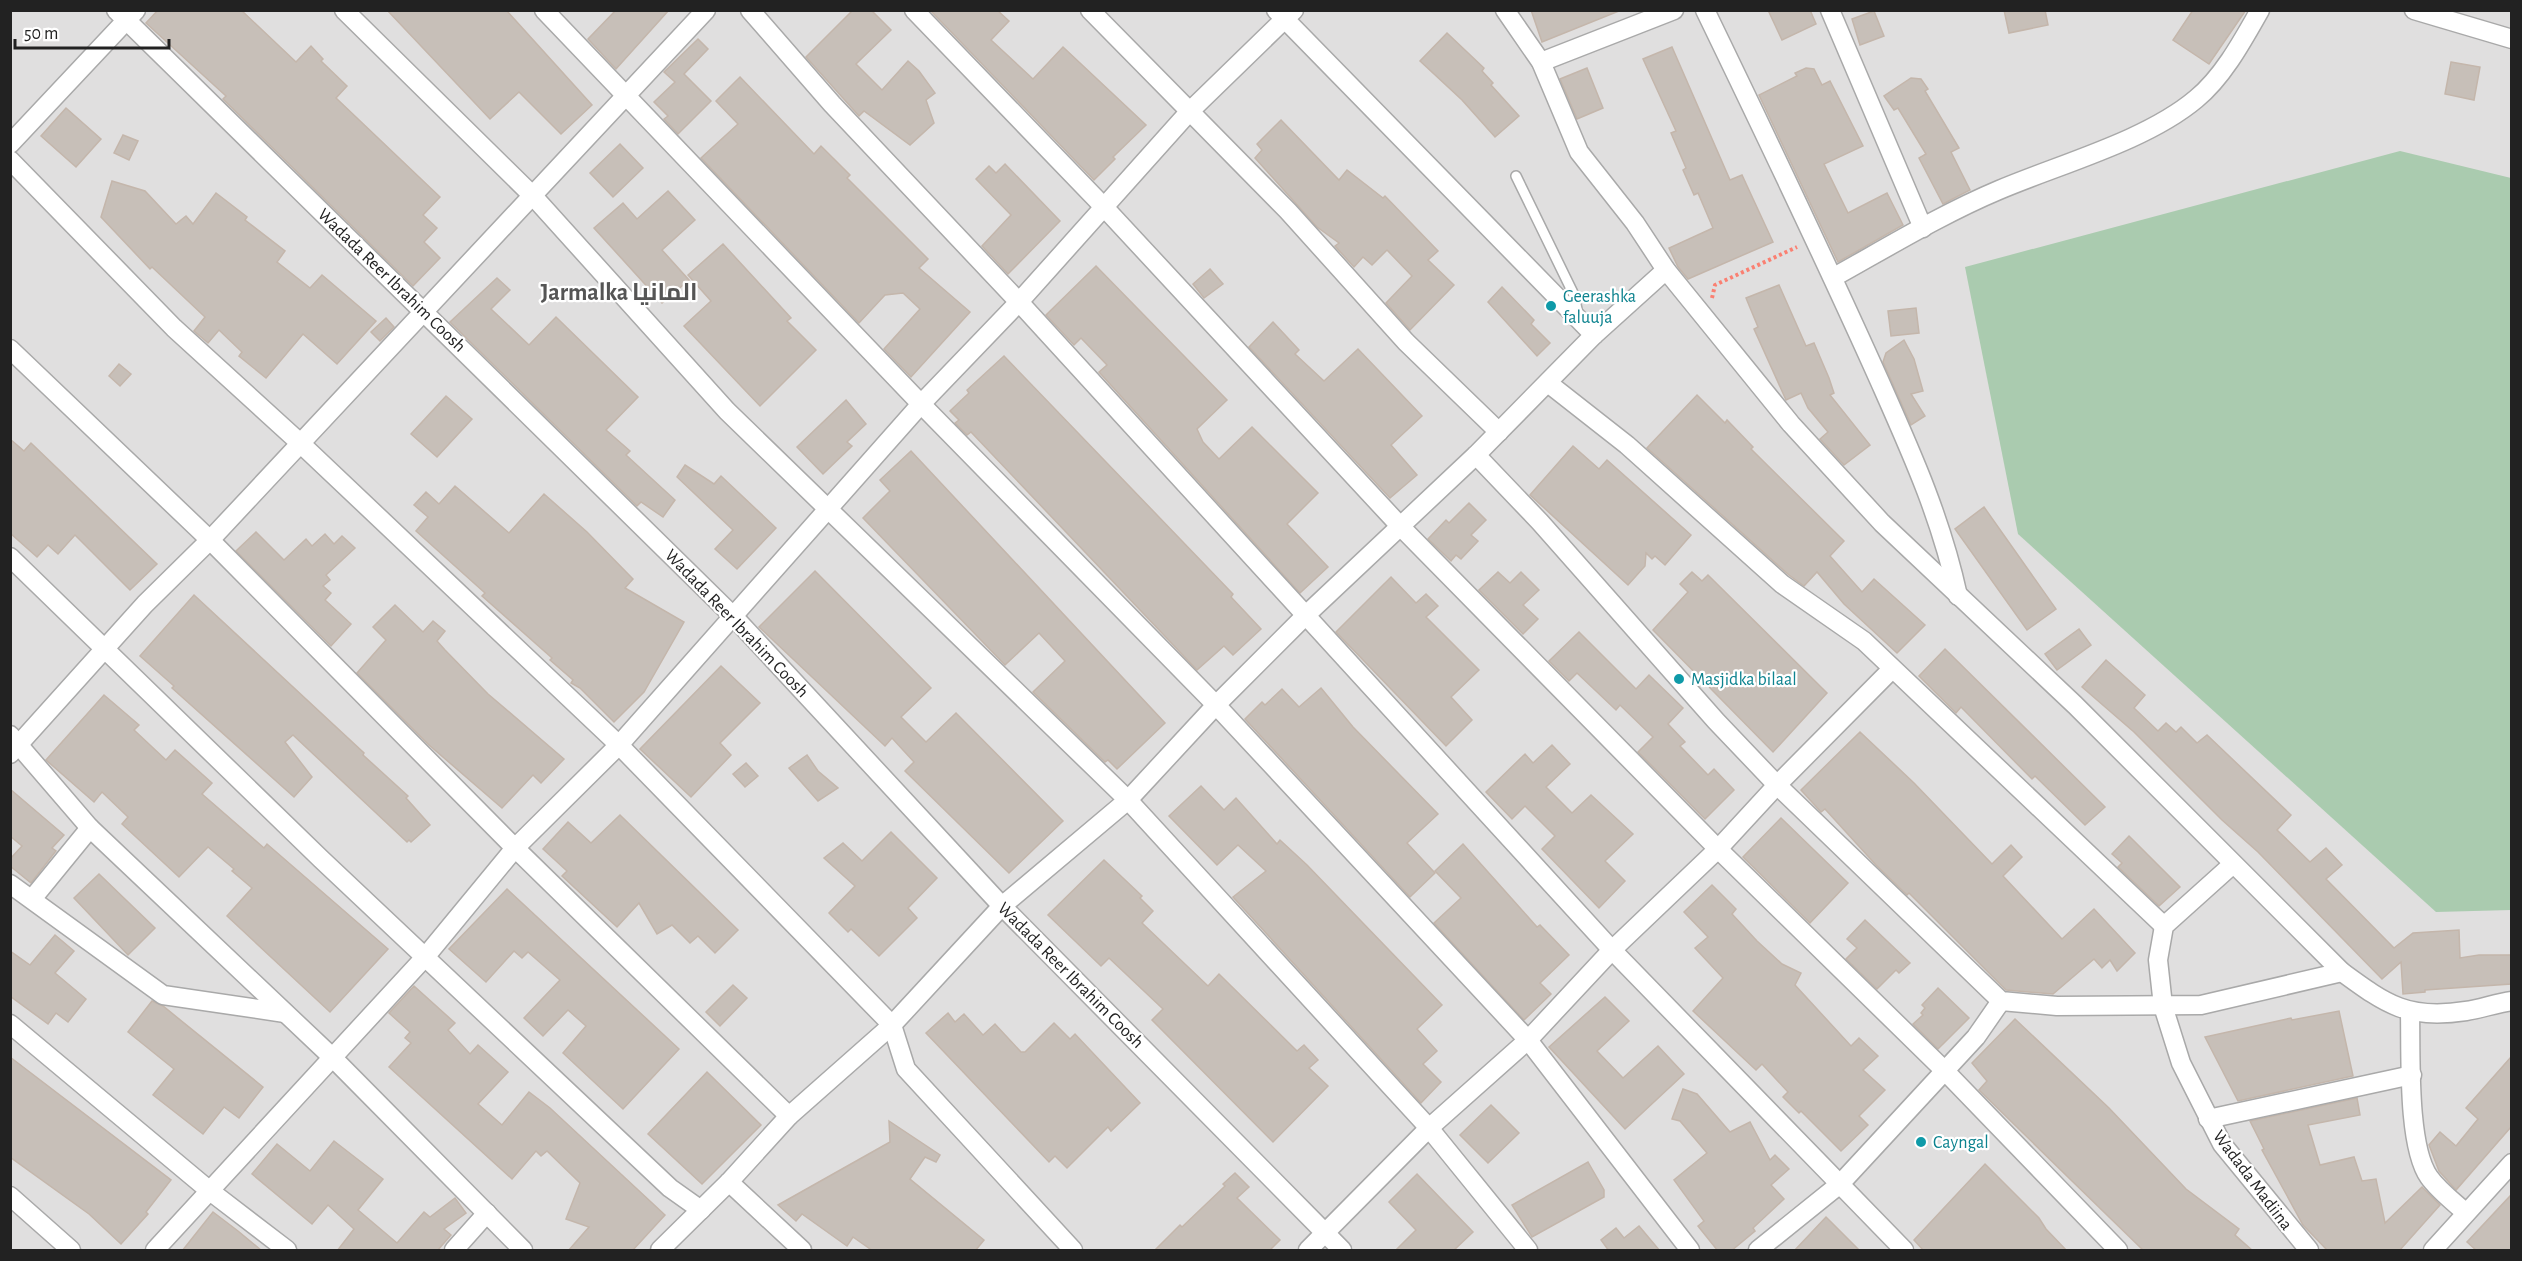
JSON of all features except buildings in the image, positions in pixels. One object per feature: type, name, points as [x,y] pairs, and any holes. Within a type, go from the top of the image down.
[{"type":"street","points":[[344,10],[533,196],[727,411],[1128,800],[1429,1128],[1528,1251]]},
{"type":"street","points":[[544,10],[921,404],[1216,705],[1528,1040],[1690,1251]]},
{"type":"street","points":[[524,1251],[332,1057],[90,828],[14,744],[145,604],[210,540],[299,442],[628,96],[706,10]]},
{"type":"street","points":[[750,10],[832,104],[1019,302],[1612,950],[1904,1251]]},
{"type":"street","points":[[914,10],[1103,206],[1401,526],[1718,849],[1945,1071],[2118,1251]]},
{"type":"street","points":[[1089,10],[1288,211],[1406,342],[1499,432]]},
{"type":"street","points":[[1505,10],[1541,62],[1579,152],[1635,223],[1666,270],[1791,424],[1840,478],[1958,596],[2075,705],[2342,972],[2375,996],[2410,1013],[2456,1012],[2511,1001]]},
{"type":"street","points":[[1541,62],[1674,10]]},
{"type":"street","points":[[1705,10],[1834,277],[1905,434],[1947,546],[1958,596]]},
{"type":"street","points":[[1830,10],[1923,228]]},
{"type":"street","points":[[1834,277],[1996,191],[2125,140],[2170,118],[2198,98],[2215,78],[2260,10]]},
{"type":"street","points":[[2414,10],[2511,39]]},
{"type":"street","points":[[10,144],[126,14]]},
{"type":"street","name":"Wadada Reer Ibrahim Coosh","points":[[126,14],[734,617],[1002,906],[1326,1233],[1341,1251]]},
{"type":"street","points":[[155,1251],[426,956],[514,848],[619,745],[921,404],[1019,302],[1190,112],[1285,14],[1594,335]]},
{"type":"street","points":[[10,160],[174,328],[299,442],[619,745],[892,1025],[906,1069],[1073,1251]]},
{"type":"street","points":[[660,1251],[729,1182],[789,1116],[892,1025],[1002,906],[1128,800],[1216,705],[1306,615],[1476,455],[1594,335],[1666,270]]},
{"type":"street","points":[[10,349],[210,540],[514,848],[789,1116]]},
{"type":"street","points":[[1548,383],[1626,446],[1782,584],[1840,623],[1892,669],[2164,926],[2193,897],[2233,864]]},
{"type":"street","points":[[1476,455],[1540,522],[1624,619],[1777,784],[2001,1001],[2048,1006],[2201,1005],[2342,972]]},
{"type":"street","points":[[10,557],[321,859],[670,1188],[701,1210]]},
{"type":"street","points":[[1308,1251],[1429,1128],[1528,1040],[1612,950],[1718,849],[1777,784],[1892,669]]},
{"type":"street","points":[[32,900],[90,828]]},
{"type":"street","points":[[10,884],[164,995],[285,1013]]},
{"type":"street","name":"Wadada Madiina","points":[[2164,926],[2158,960],[2163,1006],[2181,1063],[2222,1144],[2309,1251]]},
{"type":"street","points":[[1758,1251],[1840,1184],[1976,1037],[2001,1001]]},
{"type":"street","points":[[2410,1013],[2412,1075],[2420,1156],[2429,1177],[2466,1213]]},
{"type":"street","points":[[10,1024],[210,1191],[287,1251]]},
{"type":"street","points":[[2208,1119],[2412,1075]]},
{"type":"street","points":[[2433,1251],[2511,1163]]},
{"type":"street","points":[[729,1182],[802,1251]]},
{"type":"street","points":[[10,1196],[71,1251]]},
{"type":"street","points":[[454,1251],[487,1213]]},
{"type":"lane","points":[[1516,176],[1574,295],[1580,322]]},
{"type":"path","points":[[1707,318],[1715,285],[1814,239]]},
{"type":"shaded area","points":[[11,11],[2511,11],[2511,1250],[11,1250]]},
{"type":"green space","points":[[2400,151],[2511,178],[2511,910],[2436,912],[2018,534],[1965,267]]},
{"type":"place","name":"Geerashka faluuja","points":[[1551,306]]},
{"type":"place","name":"Masjidka bilaal","points":[[1679,679]]},
{"type":"place","name":"Cayngal","points":[[1921,1142]]},
{"type":"district","name":"Jarmalka المانيا","points":[[619,292]]}]
